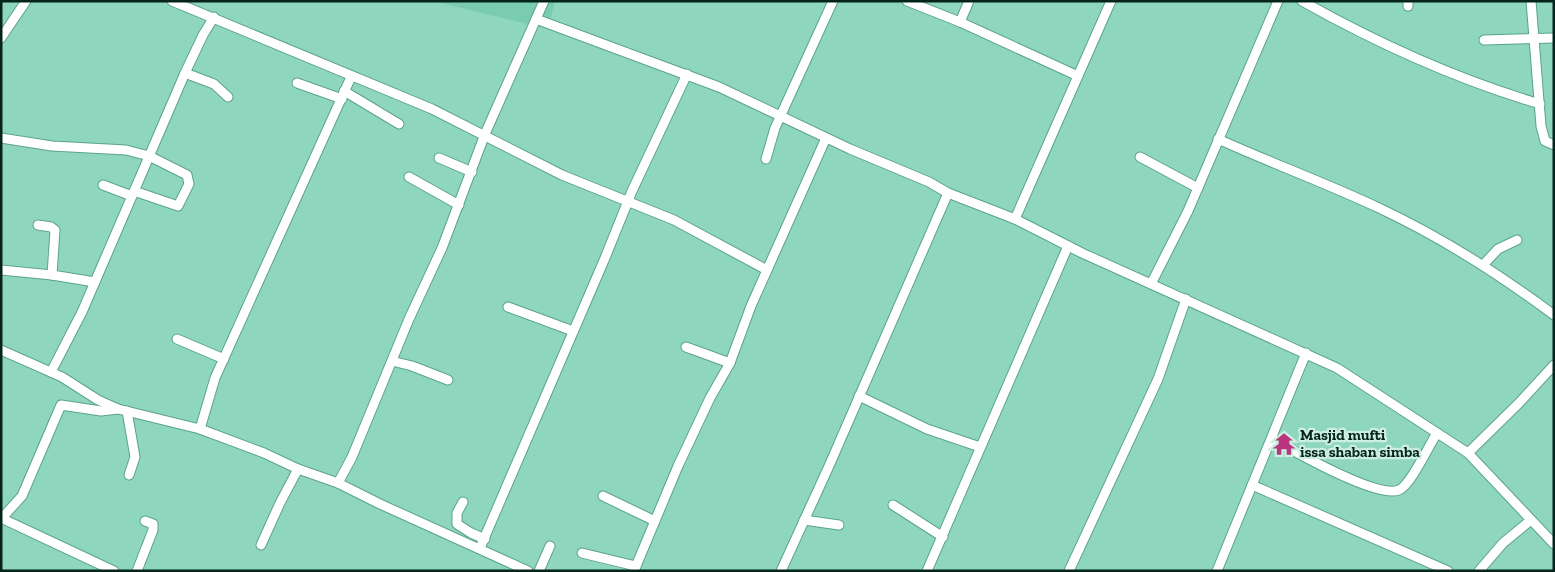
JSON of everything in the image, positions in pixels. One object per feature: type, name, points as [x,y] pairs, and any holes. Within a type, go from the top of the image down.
[{"type":"street","points":[[1,38],[26,1]]},
{"type":"street","points":[[172,1],[214,17],[351,77],[432,109],[485,134],[562,175],[674,220],[766,270]]},
{"type":"street","points":[[338,483],[352,457],[442,248],[485,134],[544,1]]},
{"type":"street","points":[[766,159],[775,128],[833,1]]},
{"type":"street","points":[[907,1],[960,22],[1078,76]]},
{"type":"street","points":[[960,22],[969,1]]},
{"type":"street","points":[[1015,218],[1111,1]]},
{"type":"street","points":[[1151,284],[1198,188],[1278,1]]},
{"type":"street","points":[[1302,1],[1427,61],[1497,91],[1540,104]]},
{"type":"street","points":[[1531,1],[1541,126],[1545,141],[1554,145]]},
{"type":"street","points":[[51,372],[95,282],[185,73],[214,17]]},
{"type":"street","points":[[536,19],[687,74],[781,115],[826,138],[929,182],[948,193],[1015,218],[1068,246],[1306,353],[1366,386],[1468,453],[1554,544]]},
{"type":"street","points":[[1484,40],[1554,38]]},
{"type":"street","points":[[185,73],[214,84],[228,97]]},
{"type":"street","points":[[480,548],[605,258],[627,201],[687,74]]},
{"type":"street","points":[[200,429],[215,378],[351,77]]},
{"type":"street","points":[[297,82],[343,95],[399,124]]},
{"type":"street","points":[[1,138],[52,146],[101,147],[126,150],[149,156],[187,175],[189,184],[180,204],[176,206],[103,185]]},
{"type":"street","points":[[582,553],[635,568],[710,398],[730,363],[766,270],[826,138]]},
{"type":"street","points":[[1218,139],[1380,209],[1483,265],[1554,315]]},
{"type":"street","points":[[1140,156],[1198,188]]},
{"type":"street","points":[[439,158],[472,172]]},
{"type":"street","points":[[409,177],[459,205]]},
{"type":"street","points":[[781,571],[948,193]]},
{"type":"street","points":[[38,225],[51,227],[55,230],[52,275]]},
{"type":"street","points":[[1483,265],[1498,249],[1517,240]]},
{"type":"street","points":[[927,571],[1068,246]]},
{"type":"street","points":[[1,270],[95,282]]},
{"type":"street","points":[[1070,571],[1158,379],[1186,300]]},
{"type":"street","points":[[508,307],[573,331]]},
{"type":"street","points":[[178,339],[224,358]]},
{"type":"street","points":[[686,346],[730,363]]},
{"type":"street","points":[[1,350],[51,372],[98,400],[123,410],[200,429],[264,453],[298,469],[338,483],[388,508],[528,571]]},
{"type":"street","points":[[1217,571],[1306,353]]},
{"type":"street","points":[[392,361],[412,366],[448,380]]},
{"type":"street","points":[[1468,453],[1519,403],[1554,365]]},
{"type":"street","points":[[859,396],[927,429],[980,447]]},
{"type":"street","points":[[114,571],[2,518],[22,496],[61,405],[101,411],[123,410]]},
{"type":"street","points":[[123,410],[135,456],[129,475]]},
{"type":"street","points":[[1272,440],[1347,478],[1386,491],[1399,490],[1407,483],[1437,433]]},
{"type":"street","points":[[261,545],[298,469]]},
{"type":"street","points":[[1252,485],[1448,571]]},
{"type":"street","points":[[603,496],[655,521]]},
{"type":"street","points":[[463,502],[457,513],[456,523],[471,534],[484,539]]},
{"type":"street","points":[[893,505],[943,537]]},
{"type":"street","points":[[804,520],[839,525]]},
{"type":"street","points":[[1479,571],[1503,543],[1531,520]]},
{"type":"street","points":[[137,571],[153,527],[152,524],[145,521]]},
{"type":"street","points":[[539,571],[550,546]]},
{"type":"shaded area","points":[[433,1],[555,1],[548,29]]},
{"type":"place","name":"Masjid mufti issa shaban simba","points":[[1284,444]]}]
